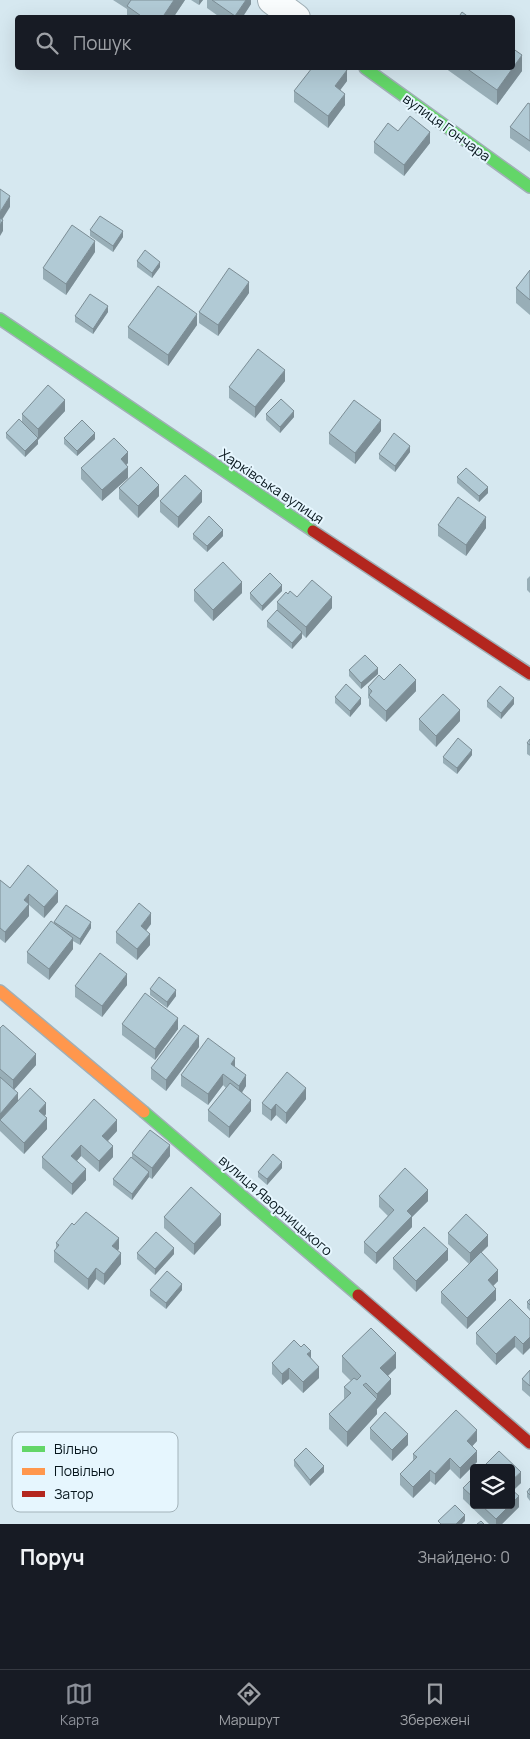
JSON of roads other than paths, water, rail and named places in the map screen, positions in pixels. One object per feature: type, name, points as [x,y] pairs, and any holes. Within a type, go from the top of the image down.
[{"type":"street","points":[[272,0],[292,15]]},
{"type":"street","name":"вулиця Гончара","points":[[368,70],[530,187]]},
{"type":"street","name":"Харківська вулиця","points":[[0,319],[337,548],[530,674]]},
{"type":"street","name":"вулиця Яворницького","points":[[0,991],[125,1095],[530,1443]]}]
